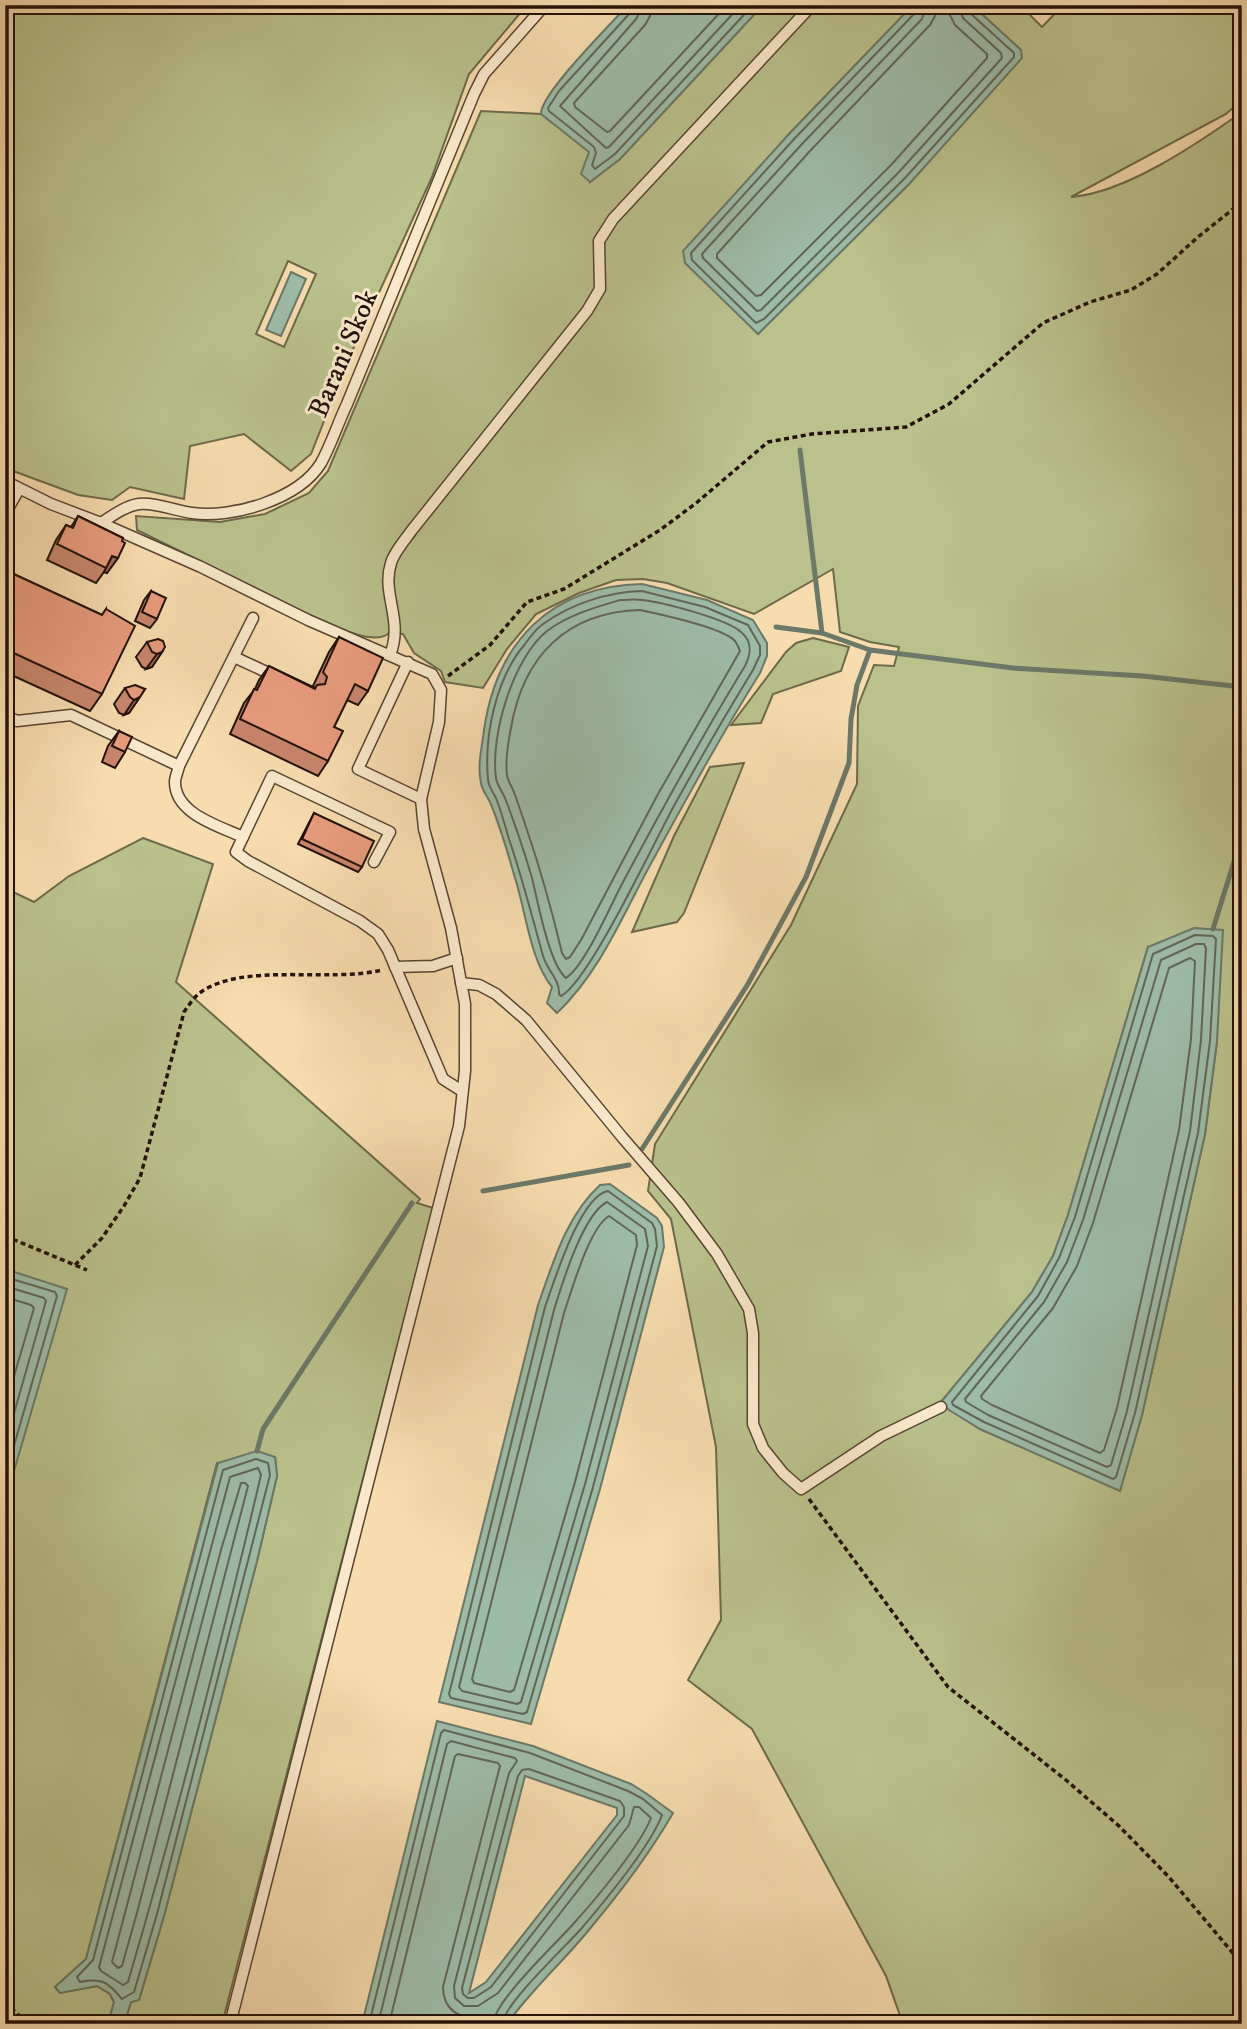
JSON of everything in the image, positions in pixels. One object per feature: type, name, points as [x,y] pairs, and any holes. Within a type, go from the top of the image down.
[{"type":"lane","name":"Barani Skok","points":[[101,523],[119,512],[141,504],[195,514],[240,511],[271,501],[314,472],[327,450],[479,84],[484,74],[545,5]]},
{"type":"lane","points":[[390,655],[396,632],[388,583],[391,561],[412,530],[587,311],[600,289],[599,242],[613,219],[812,5]]},
{"type":"lane","points":[[5,481],[51,504],[201,567],[308,620],[408,662],[432,674],[442,690],[439,722],[421,799],[424,829],[452,928],[465,1004],[465,1071],[459,1126],[230,2024]]},
{"type":"lane","points":[[5,514],[19,489]]},
{"type":"lane","points":[[243,837],[196,815],[181,801],[175,783],[179,766],[253,618]]},
{"type":"lane","points":[[234,657],[285,681]]},
{"type":"lane","points":[[408,662],[358,769],[421,799]]},
{"type":"lane","points":[[5,715],[18,721],[71,715],[179,766]]},
{"type":"lane","points":[[374,862],[390,832],[272,776],[236,852],[378,934],[388,950],[443,1079],[463,1091]]},
{"type":"lane","points":[[394,967],[433,966],[457,957]]},
{"type":"lane","points":[[461,983],[479,985],[496,994],[526,1020],[680,1203],[718,1254],[750,1309],[752,1424],[764,1448],[783,1473],[801,1489],[881,1436],[941,1407]]},
{"type":"path","points":[[438,684],[490,645],[527,602],[564,589],[660,530],[768,442],[812,434],[906,426],[949,404],[1043,323],[1090,302],[1132,290],[1157,274],[1242,202]]},
{"type":"path","points":[[75,1265],[102,1238],[140,1178],[184,1012],[199,993],[227,980],[259,976],[357,975],[394,967]]},
{"type":"path","points":[[5,1236],[88,1270]]},
{"type":"path","points":[[801,1489],[948,1687],[1066,1780],[1119,1826],[1168,1876],[1242,1964]]},
{"type":"path","points":[[5,2002],[28,2024]]},
{"type":"green space","points":[[5,5],[527,5],[469,74],[432,177],[349,358],[311,454],[291,471],[244,434],[190,446],[184,499],[130,487],[112,500],[78,495],[5,468]],"holes":[[[288,261],[316,274],[284,347],[256,334]]]},
{"type":"green space","points":[[763,5],[913,5],[790,133],[684,251],[758,334],[910,183],[1021,50],[972,5],[1020,5],[1042,27],[1063,5],[1242,5],[1242,100],[1226,114],[1071,197],[1092,194],[1137,177],[1182,152],[1242,112],[1242,2024],[903,2024],[886,1976],[752,1729],[688,1680],[721,1620],[716,1447],[671,1219],[648,1191],[655,1144],[791,925],[857,784],[858,706],[874,665],[894,666],[899,647],[870,642],[840,632],[833,569],[754,614],[667,583],[643,579],[616,580],[579,593],[536,614],[507,649],[483,688],[445,682],[441,671],[414,653],[403,634],[389,633],[374,638],[343,630],[137,530],[136,516],[220,522],[265,514],[309,493],[328,471],[481,111],[541,114],[590,152],[590,182],[620,159]],"holes":[[[1148,947],[1217,1041],[1205,1134],[1142,1415],[1120,1490],[980,1429],[941,1402],[1032,1292],[1053,1256],[1068,1215]]]},
{"type":"green space","points":[[813,638],[849,647],[841,671],[773,694],[761,723],[731,725],[786,652],[796,643]]},
{"type":"green space","points":[[744,763],[684,913],[677,922],[632,932],[674,836],[710,767]]},
{"type":"green space","points":[[143,838],[213,864],[176,982],[420,1199],[417,1203],[433,1208],[222,2024],[124,2024],[131,2002],[139,2000],[164,1916],[257,1561],[277,1476],[275,1457],[217,1463],[86,1959],[55,1987],[60,1993],[97,1986],[110,1994],[114,2002],[108,2024],[5,2024],[5,888],[34,902],[69,876]]},
{"type":"water","points":[[628,5],[763,5],[620,159],[590,182],[581,174],[589,152],[541,114],[552,91]]},
{"type":"water","points":[[913,5],[972,5],[1021,50],[1022,58],[910,183],[758,334],[685,263],[683,251],[790,133]]},
{"type":"water","points":[[291,272],[306,279],[281,336],[266,330]]},
{"type":"water","points":[[642,584],[707,600],[753,620],[767,643],[767,656],[608,945],[585,981],[557,1013],[547,1003],[552,987],[538,963],[504,840],[482,786],[480,763],[484,730],[501,670],[516,645],[534,624],[555,608],[581,595],[610,587]]},
{"type":"water","points":[[1194,928],[1223,930],[1217,1041],[1205,1134],[1142,1415],[1120,1491],[980,1429],[941,1402],[1032,1292],[1053,1256],[1068,1215],[1148,947]]},
{"type":"water","points":[[610,1184],[657,1218],[662,1226],[664,1247],[600,1489],[531,1724],[439,1702],[538,1305],[569,1226],[588,1197],[600,1185]]},
{"type":"water","points":[[5,1269],[67,1289],[5,1502]]},
{"type":"water","points":[[257,1451],[275,1457],[277,1476],[257,1561],[164,1916],[139,2000],[131,2002],[124,2024],[108,2024],[114,2002],[110,1994],[97,1986],[60,1993],[55,1987],[86,1959],[218,1463]]},
{"type":"water","points":[[437,1721],[533,1746],[631,1784],[673,1813],[644,1859],[611,1903],[507,2024],[362,2024]],"holes":[[[525,1776],[617,1808],[617,1815],[486,1982],[469,1993]]]},
{"type":"building","points":[[78,516],[123,538],[125,543],[118,558],[112,556],[106,568],[57,544],[66,525],[73,528]]},
{"type":"building","points":[[5,570],[102,615],[106,609],[135,626],[102,694],[5,649]]},
{"type":"building","points":[[151,591],[166,598],[157,619],[142,612]]},
{"type":"building","points":[[339,637],[383,658],[368,691],[355,684],[334,727],[343,731],[328,761],[240,719],[254,689],[257,690],[269,666],[315,689],[317,685],[325,684],[327,677],[323,672]]},
{"type":"building","points":[[158,639],[163,641],[165,647],[157,654],[152,652],[147,642]]},
{"type":"building","points":[[135,685],[145,689],[140,697],[134,700],[125,688]]},
{"type":"building","points":[[119,731],[132,737],[125,752],[112,746]]},
{"type":"building","points":[[314,813],[374,841],[362,867],[302,839]]},
{"type":"waterway","points":[[800,450],[822,633]]},
{"type":"waterway","points":[[776,627],[822,633],[870,650],[1013,668],[1143,676],[1242,687]]},
{"type":"waterway","points":[[642,1149],[748,984],[806,877],[849,763],[851,719],[857,685],[870,650]]},
{"type":"waterway","points":[[1213,929],[1242,836]]},
{"type":"waterway","points":[[483,1191],[629,1165]]},
{"type":"waterway","points":[[257,1451],[263,1429],[412,1203]]}]
